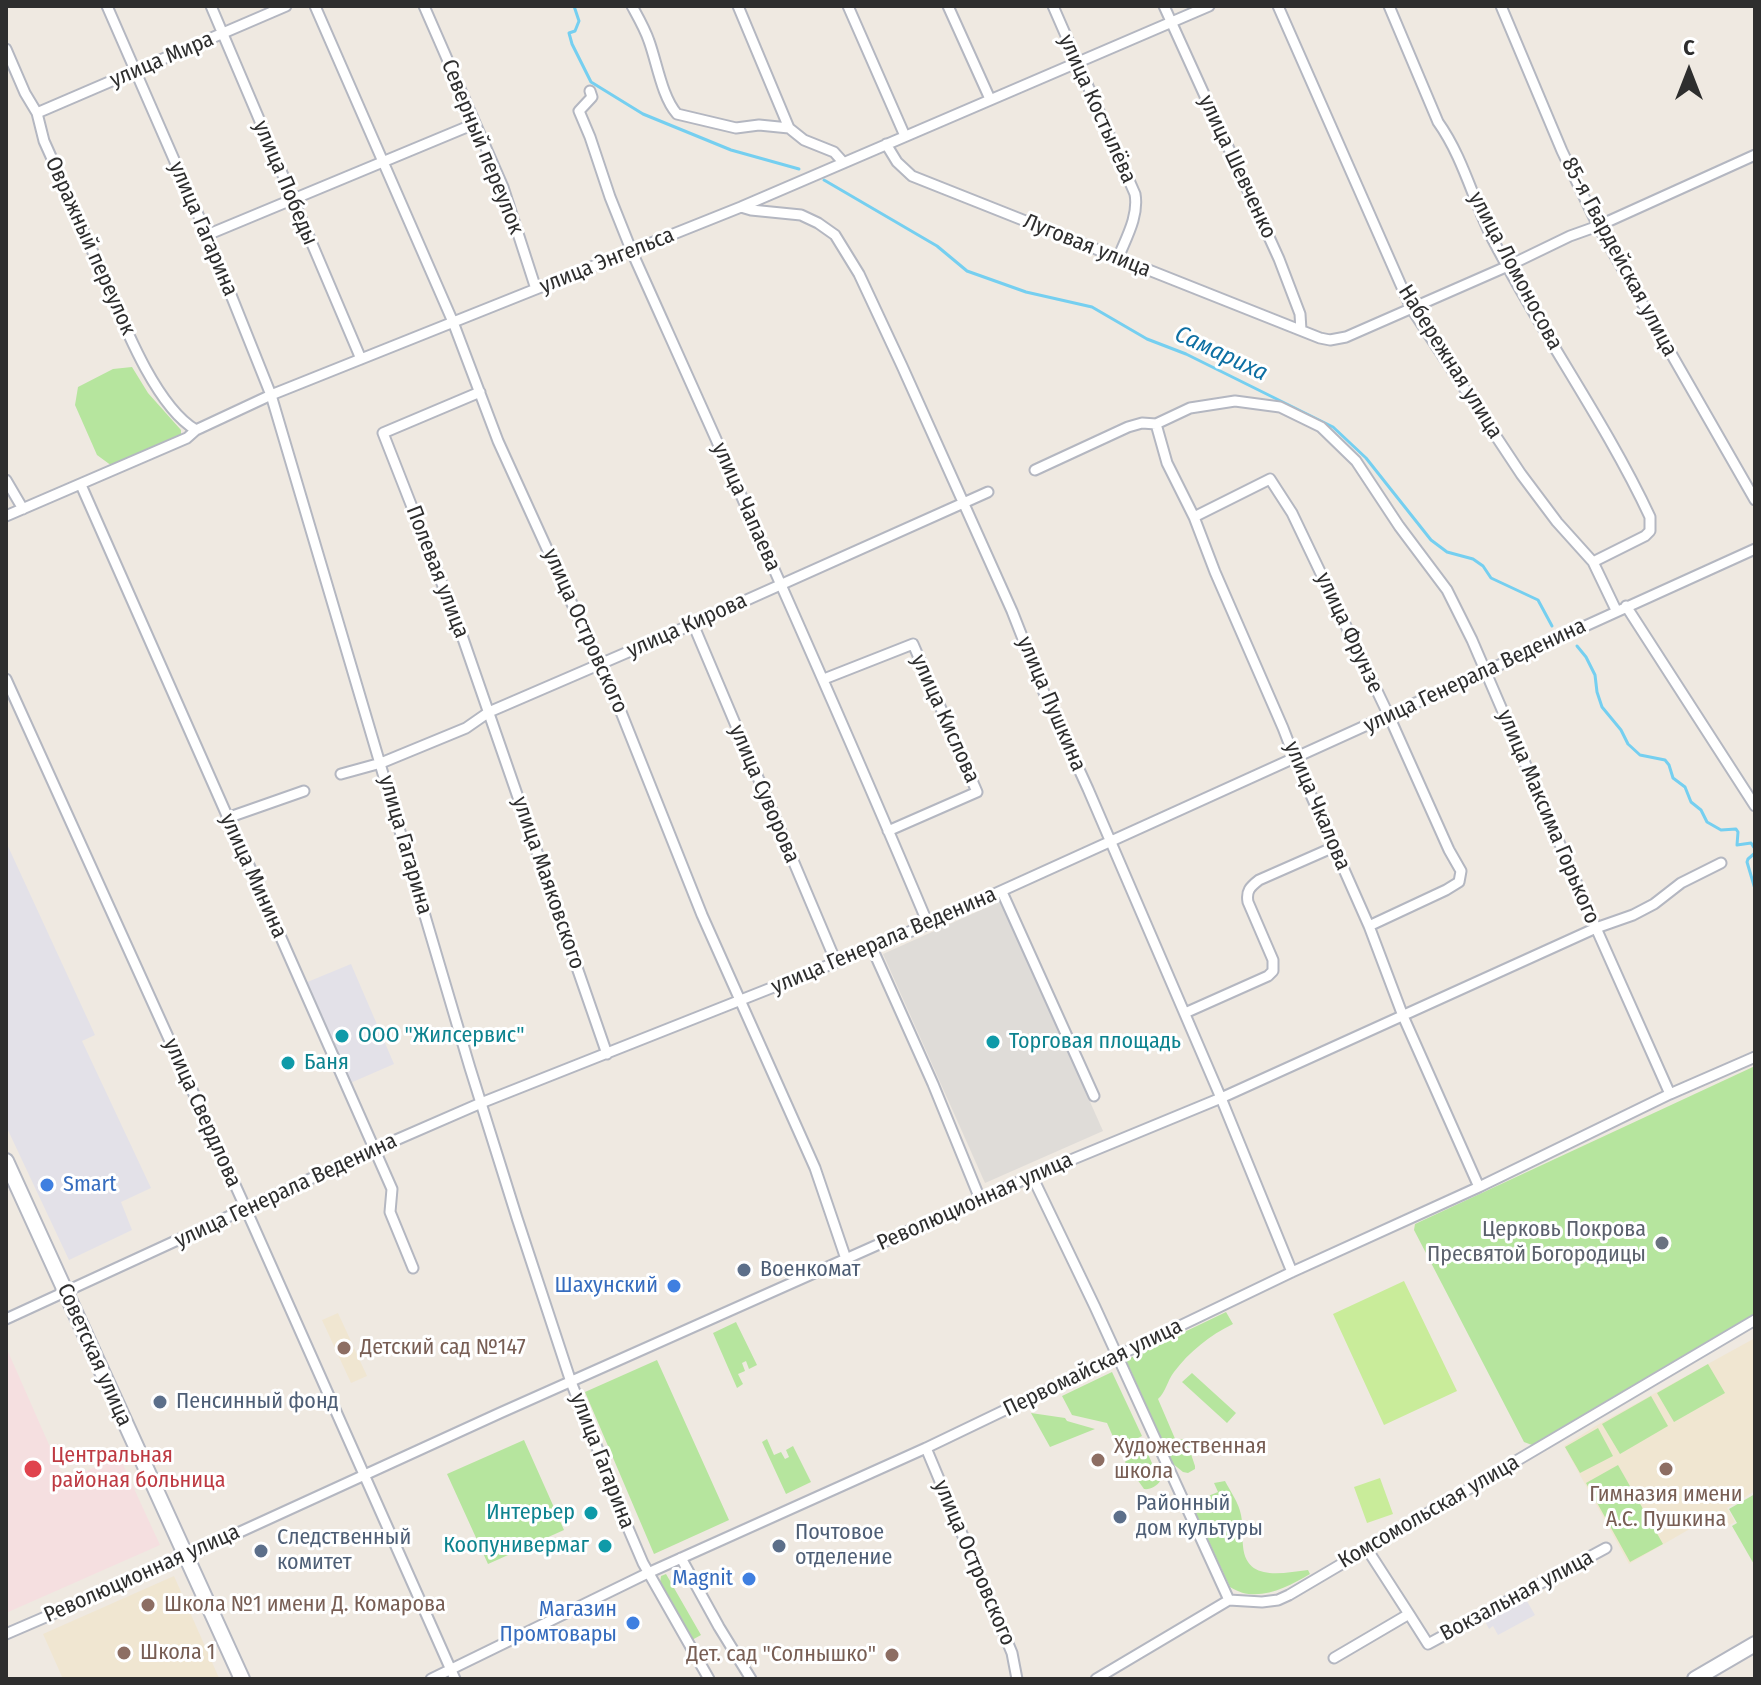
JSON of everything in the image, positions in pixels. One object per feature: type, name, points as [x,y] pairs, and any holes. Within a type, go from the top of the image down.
[{"type":"street","name":"улица Гагарина","points":[[107,6],[207,235],[271,395],[481,1103],[571,1382],[613,1493],[648,1573],[709,1679]]},
{"type":"street","name":"улица Победы","points":[[211,6],[361,359]]},
{"type":"street","name":"улица Мира","points":[[37,113],[286,6]]},
{"type":"street","name":"улица Островского","points":[[315,6],[453,322],[498,441],[619,707],[702,915],[815,1168],[846,1259]]},
{"type":"street","name":"Северный переулок","points":[[424,6],[503,187],[536,289]]},
{"type":"street","points":[[632,6],[648,38],[672,109],[677,114],[736,128],[759,125],[789,128]]},
{"type":"street","points":[[738,6],[789,128],[804,140],[834,152],[843,162]]},
{"type":"street","points":[[848,6],[905,136]]},
{"type":"street","points":[[948,6],[990,99]]},
{"type":"street","name":"улица Костылёва","points":[[1053,6],[1135,194],[1135,215],[1118,258]]},
{"type":"street","name":"улица Шевченко","points":[[1164,6],[1279,259],[1300,314],[1301,330]]},
{"type":"street","name":"улица Энгельса","points":[[6,516],[187,438],[196,430],[271,395],[741,207],[1209,6]]},
{"type":"street","name":"Набережная улица","points":[[1278,6],[1411,308],[1521,474],[1557,522],[1593,562],[1755,806]]},
{"type":"street","name":"улица Ломоносова","points":[[1389,6],[1438,122],[1449,138],[1492,237],[1650,517],[1650,531],[1645,536],[1593,562]]},
{"type":"street","name":"85-я Гвардейская улица","points":[[1501,6],[1562,151],[1598,226],[1755,500]]},
{"type":"street","name":"Овражный переулок","points":[[6,49],[37,113],[44,141],[134,345],[153,383],[183,422],[196,430]]},
{"type":"street","name":"улица Чапаева","points":[[590,91],[592,97],[579,111],[632,252],[824,679],[928,924]]},
{"type":"street","points":[[207,235],[474,124]]},
{"type":"street","name":"Луговая улица","points":[[886,144],[897,162],[912,176],[1301,330]]},
{"type":"street","points":[[1301,330],[1330,340],[1346,337],[1755,155]]},
{"type":"street","name":"улица Пушкина","points":[[741,207],[801,215],[818,223],[835,235],[859,274],[1012,611],[1045,695],[1185,1013],[1292,1272]]},
{"type":"street","name":"Полевая улица","points":[[480,392],[383,433],[489,712]]},
{"type":"street","name":"улица Максима Горького","points":[[1156,424],[1190,408],[1235,401],[1280,407],[1321,427],[1356,461],[1447,590],[1472,640],[1670,1094]]},
{"type":"street","points":[[1035,470],[1128,427],[1142,423],[1156,424]]},
{"type":"street","name":"улица Чкалова","points":[[1156,424],[1167,463],[1194,517],[1369,926],[1403,1016],[1479,1187]]},
{"type":"street","name":"улица Фрунзе","points":[[1194,517],[1270,479],[1292,513],[1461,871],[1459,882],[1446,890],[1369,926]]},
{"type":"street","points":[[6,480],[23,509]]},
{"type":"street","name":"улица Минина","points":[[81,485],[392,1189],[390,1212],[413,1268]]},
{"type":"street","name":"улица Кирова","points":[[341,774],[381,763],[466,728],[489,712],[988,492]]},
{"type":"street","name":"улица Генерала Веденина","points":[[6,1319],[481,1103],[872,948],[1002,892],[1755,549]]},
{"type":"street","name":"улица Суворова","points":[[693,624],[836,962]]},
{"type":"street","name":"улица Кислова","points":[[824,679],[913,644],[977,792],[888,831]]},
{"type":"street","name":"улица Свердлова","points":[[6,679],[453,1674]]},
{"type":"street","name":"улица Маяковского","points":[[489,712],[607,1054]]},
{"type":"street","points":[[227,818],[304,791]]},
{"type":"street","points":[[1185,1013],[1273,971],[1273,960],[1248,902],[1250,887],[1259,880],[1334,847]]},
{"type":"street","name":"Революционная улица","points":[[6,1634],[185,1557],[1032,1176],[1221,1098],[1596,928],[1633,915],[1654,904],[1681,883],[1721,863]]},
{"type":"street","points":[[1002,892],[1094,1096]]},
{"type":"street","points":[[872,948],[980,1199]]},
{"type":"street","name":"Первомайская улица","points":[[431,1679],[453,1674],[648,1573],[926,1448],[1292,1272],[1755,1057]]},
{"type":"street","name":"Советская улица","points":[[6,1161],[242,1679]]},
{"type":"street","points":[[1032,1176],[1229,1600],[1096,1679]]},
{"type":"street","name":"Комсомольская улица","points":[[1229,1600],[1278,1600],[1755,1320]]},
{"type":"street","name":"улица Островского","points":[[926,1448],[1012,1653],[1017,1679]]},
{"type":"street","name":"Вокзальная улица","points":[[1409,1614],[1428,1644],[1606,1548]]},
{"type":"street","points":[[1334,1658],[1409,1614],[1367,1549]]},
{"type":"street","points":[[681,1558],[751,1679]]},
{"type":"street","points":[[1695,1679],[1755,1644]]},
{"type":"shaded area","points":[[6,842],[95,1035],[82,1041],[151,1188],[121,1202],[132,1230],[69,1260],[6,1126]]},
{"type":"shaded area","name":"Торговая площадь","points":[[1001,901],[1103,1131],[985,1183],[883,954]]},
{"type":"shaded area","points":[[351,964],[394,1064],[348,1084],[305,983]]},
{"type":"shaded area","name":"Детский сад №147","points":[[338,1313],[367,1376],[351,1383],[322,1320]]},
{"type":"shaded area","name":"Гимназия имени А.С. Пушкина","points":[[1755,1338],[1755,1491],[1727,1508],[1735,1522],[1723,1528],[1714,1515],[1629,1564],[1564,1446]]},
{"type":"shaded area","name":"Центральная районая больница","points":[[6,1347],[65,1481],[119,1456],[160,1545],[6,1613]]},
{"type":"shaded area","name":"Школа №1 имени Д. Комарова","points":[[174,1576],[219,1678],[63,1679],[43,1634]]},
{"type":"shaded area","points":[[1524,1596],[1535,1615],[1498,1635],[1493,1626],[1489,1629],[1483,1617]]},
{"type":"green space","points":[[132,367],[148,393],[181,430],[181,435],[112,466],[97,455],[75,405],[78,387],[113,369]]},
{"type":"green space","points":[[1755,1066],[1755,1314],[1532,1445],[1524,1442],[1414,1230],[1415,1224]]},
{"type":"green space","points":[[1404,1281],[1457,1391],[1384,1425],[1333,1314]]},
{"type":"green space","points":[[1226,1312],[1233,1324],[1208,1339],[1186,1358],[1158,1399],[1176,1441],[1183,1439],[1189,1448],[1195,1469],[1183,1472],[1172,1463],[1126,1360]]},
{"type":"green space","points":[[736,1322],[757,1365],[749,1369],[746,1361],[742,1363],[745,1371],[738,1374],[743,1384],[737,1388],[713,1333]]},
{"type":"green space","points":[[657,1360],[729,1520],[654,1554],[585,1392]]},
{"type":"green space","points":[[1708,1364],[1725,1393],[1674,1422],[1657,1393]]},
{"type":"green space","points":[[1112,1372],[1142,1436],[1118,1448],[1107,1423],[1072,1415],[1062,1396]]},
{"type":"green space","points":[[1192,1373],[1236,1413],[1227,1423],[1182,1382]]},
{"type":"green space","points":[[1651,1396],[1668,1426],[1620,1454],[1602,1424]]},
{"type":"green space","points":[[1031,1413],[1065,1418],[1095,1429],[1050,1447]]},
{"type":"green space","points":[[1598,1428],[1613,1456],[1580,1473],[1565,1447]]},
{"type":"green space","points":[[767,1439],[774,1455],[781,1452],[785,1459],[789,1457],[786,1450],[793,1446],[811,1482],[786,1494],[762,1442]]},
{"type":"green space","points":[[524,1440],[564,1530],[488,1564],[447,1474]]},
{"type":"green space","points":[[1141,1452],[1147,1452],[1160,1481],[1149,1489],[1144,1489],[1125,1462]]},
{"type":"green space","points":[[1618,1465],[1663,1544],[1630,1562],[1586,1483]]},
{"type":"green space","points":[[1380,1478],[1393,1514],[1367,1523],[1354,1487]]},
{"type":"green space","points":[[1225,1481],[1240,1511],[1243,1546],[1251,1565],[1267,1573],[1308,1570],[1310,1574],[1281,1589],[1260,1594],[1240,1592],[1230,1587],[1191,1503],[1218,1492],[1214,1483]]},
{"type":"green space","points":[[1755,1494],[1755,1566],[1732,1526],[1737,1523],[1729,1509]]},
{"type":"green space","points":[[666,1574],[701,1635],[692,1640],[660,1583],[661,1576]]},
{"type":"waterway","name":"Самариха","points":[[574,6],[579,21],[575,31],[569,33],[591,82],[643,114],[731,150],[799,169]]},
{"type":"waterway","name":"Самариха","points":[[824,180],[937,246],[967,271],[1026,292],[1092,307],[1147,339],[1186,354],[1333,427],[1366,458],[1431,540],[1447,552],[1473,559],[1483,566],[1491,578],[1538,600],[1552,626]]},
{"type":"waterway","name":"Самариха","points":[[1577,646],[1595,675],[1602,707],[1628,744],[1640,755],[1665,760],[1673,778],[1685,787],[1691,802],[1701,810],[1707,822],[1721,830],[1736,829],[1737,845],[1751,843],[1755,849]]},
{"type":"waterway","name":"Самариха","points":[[1755,853],[1747,862],[1755,889]]},
{"type":"place","name":"ООО \"Жилсервис\"","points":[[342,1036]]},
{"type":"place","name":"Торговая площадь","points":[[993,1042]]},
{"type":"place","name":"Баня","points":[[288,1063]]},
{"type":"place","name":"Smart","points":[[47,1185]]},
{"type":"place","name":"Церковь Покрова Пресвятой Богородицы","points":[[1662,1243]]},
{"type":"place","name":"Военкомат","points":[[744,1270]]},
{"type":"place","name":"Шахунский","points":[[674,1286]]},
{"type":"place","name":"Детский сад №147","points":[[344,1348]]},
{"type":"place","name":"Пенсинный фонд","points":[[160,1402]]},
{"type":"place","name":"Художественная школа","points":[[1098,1460]]},
{"type":"place","name":"Центральная районая больница","points":[[33,1469]]},
{"type":"place","name":"Гимназия имени А.С. Пушкина","points":[[1666,1469]]},
{"type":"place","name":"Интерьер","points":[[591,1513]]},
{"type":"place","name":"Районный дом культуры","points":[[1120,1517]]},
{"type":"place","name":"Коопунивермаг","points":[[605,1546]]},
{"type":"place","name":"Почтовое отделение","points":[[779,1546]]},
{"type":"place","name":"Следственный комитет","points":[[261,1551]]},
{"type":"place","name":"Magnit","points":[[749,1579]]},
{"type":"place","name":"Школа №1 имени Д. Комарова","points":[[148,1605]]},
{"type":"place","name":"Магазин Промтовары","points":[[633,1623]]},
{"type":"place","name":"Школа 1","points":[[124,1653]]},
{"type":"place","name":"Дет. сад \"Солнышко\"","points":[[892,1655]]}]
